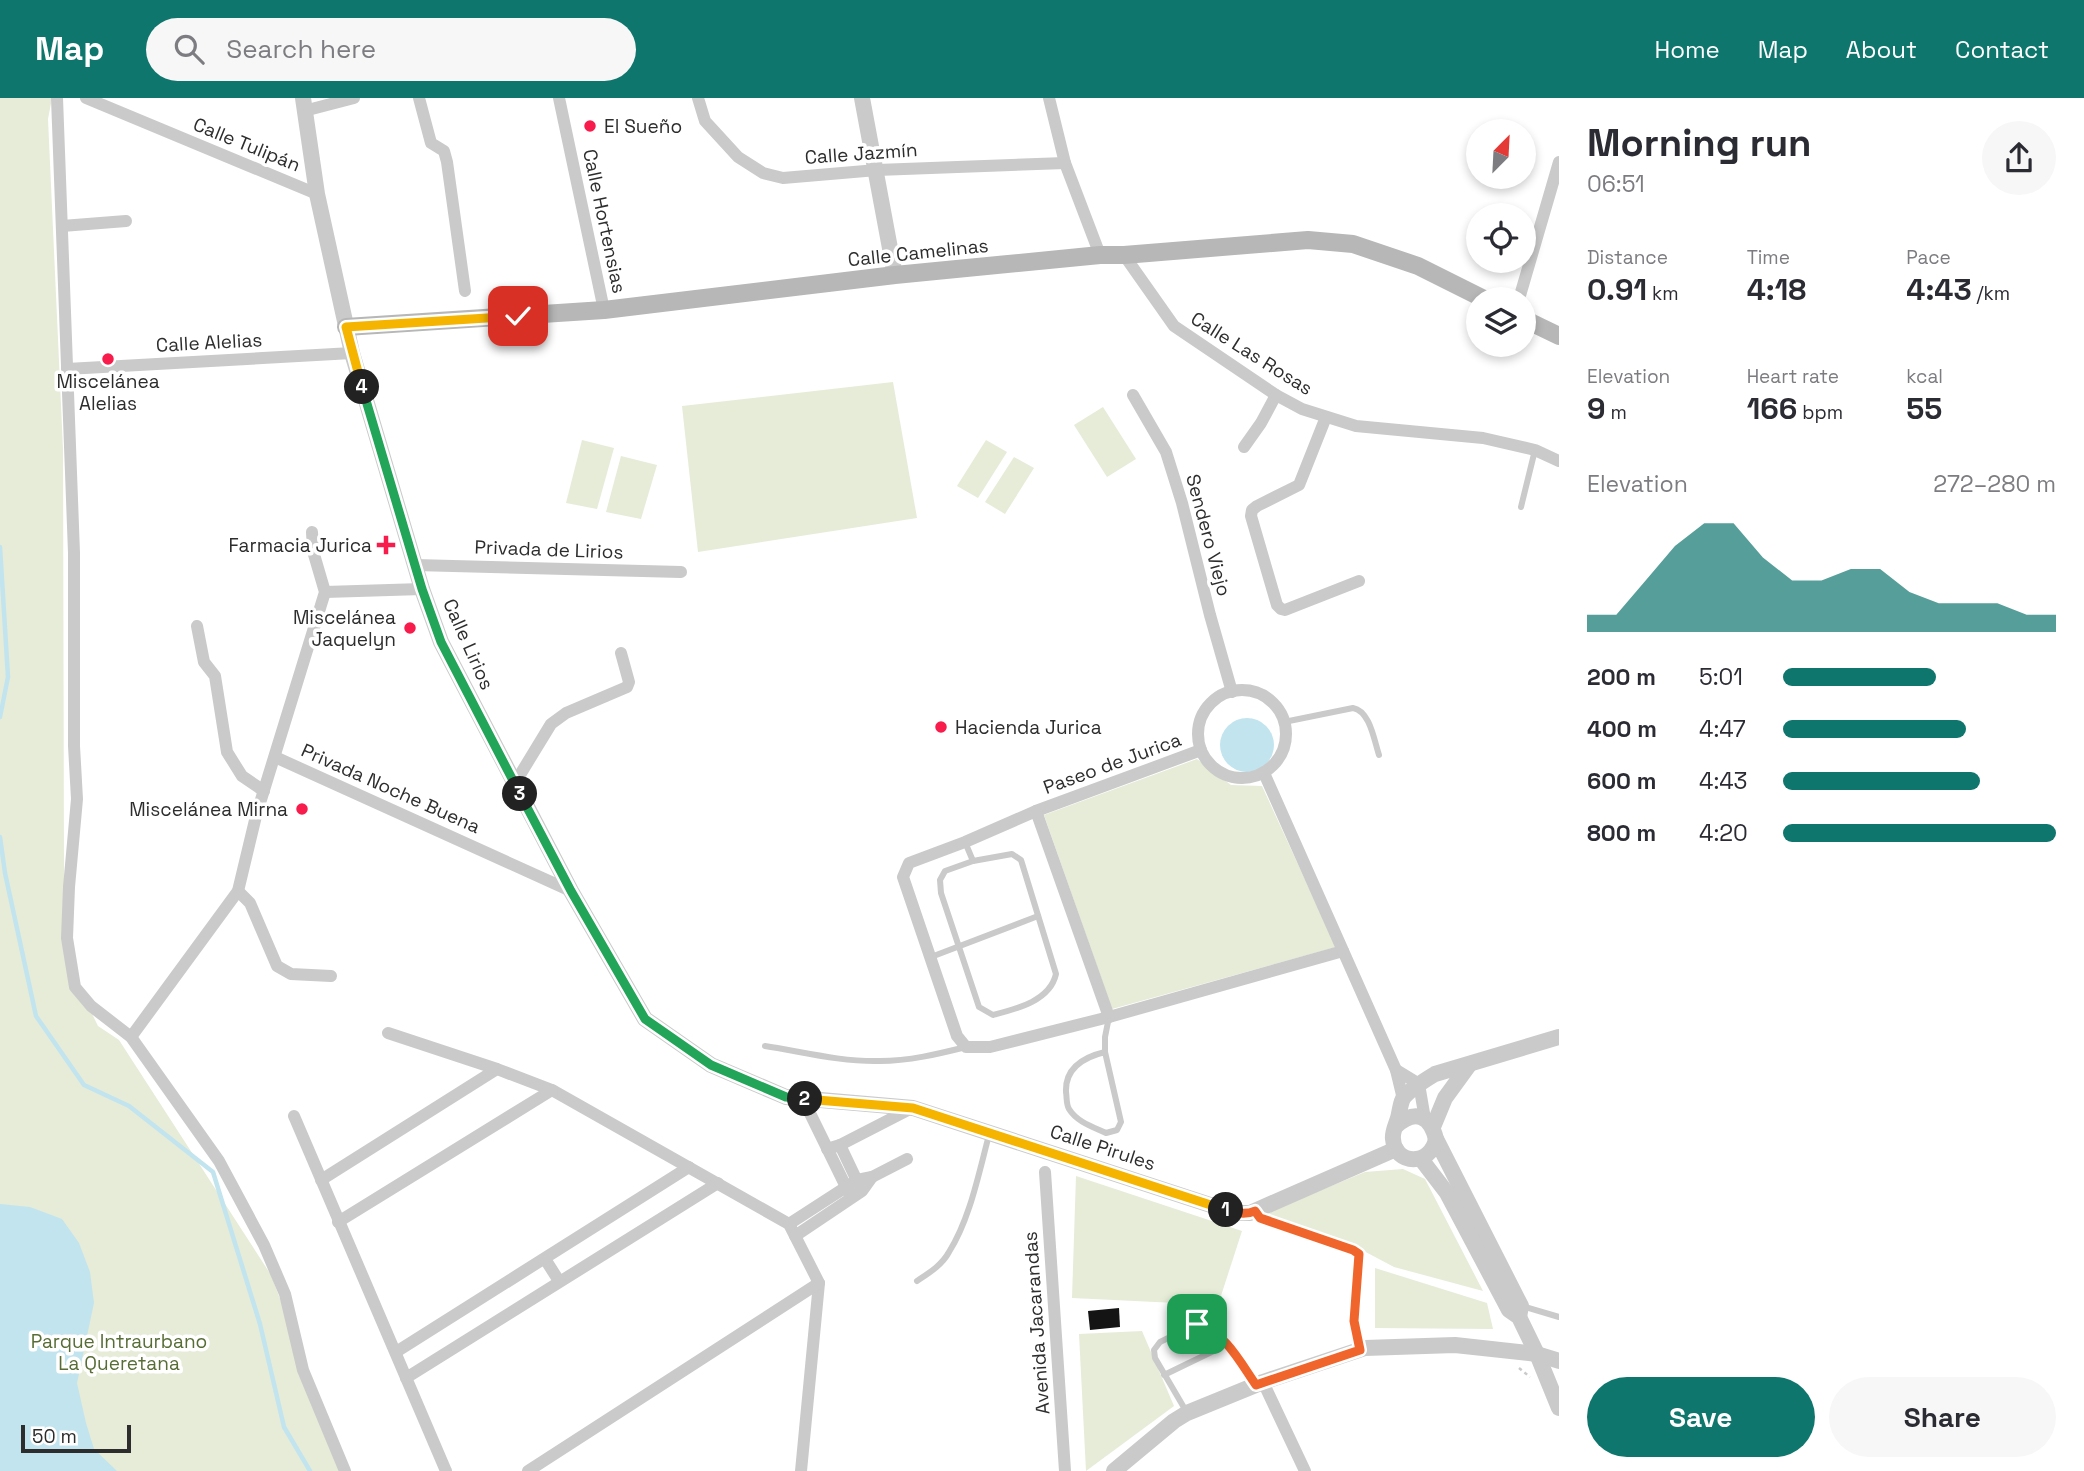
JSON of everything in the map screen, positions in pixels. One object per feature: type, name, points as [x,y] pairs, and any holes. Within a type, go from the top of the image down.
[{"type":"main road","name":"Calle Camelinas","points":[[346,327],[604,310],[895,275],[1100,254],[1124,255],[1308,240],[1353,244],[1418,266],[1466,290]]},
{"type":"main road","points":[[1536,325],[1559,336]]},
{"type":"street","points":[[57,98],[74,553],[74,746],[77,799],[67,938],[75,987],[91,1006],[131,1037],[219,1161],[264,1244],[285,1294],[303,1370],[345,1471]]},
{"type":"street","name":"Calle Tulipán","points":[[86,98],[317,194]]},
{"type":"street","points":[[304,104],[354,98]]},
{"type":"street","points":[[419,98],[431,143],[444,151],[447,162],[465,291]]},
{"type":"street","name":"Calle Hortensias","points":[[559,98],[604,310]]},
{"type":"street","name":"Calle Jazmín","points":[[698,98],[705,121],[738,157],[763,173],[783,178],[877,170],[1065,163]]},
{"type":"street","points":[[862,98],[895,275]]},
{"type":"street","points":[[1049,98],[1065,163],[1100,254]]},
{"type":"street","name":"Calle Lirios","points":[[304,104],[317,194],[352,353],[422,589],[441,642],[571,891],[645,1019],[711,1065],[786,1097]]},
{"type":"street","points":[[1523,287],[1559,162]]},
{"type":"street","points":[[62,226],[126,221]]},
{"type":"street","name":"Calle Las Rosas","points":[[1124,255],[1174,326],[1276,395],[1302,409],[1356,426],[1483,438],[1535,450],[1559,461]]},
{"type":"street","name":"Calle Alelias","points":[[67,369],[352,353]]},
{"type":"street","name":"Sendero Viejo","points":[[1133,395],[1166,452],[1182,503],[1231,692]]},
{"type":"street","points":[[1244,447],[1276,395]]},
{"type":"street","points":[[1326,417],[1300,485],[1257,506],[1252,510],[1251,516],[1277,605],[1281,609],[1285,610],[1359,581]]},
{"type":"street","points":[[312,532],[313,551],[325,592],[422,589]]},
{"type":"street","name":"Privada de Lirios","points":[[415,565],[681,572]]},
{"type":"street","name":"Privada Noche Buena","points":[[325,592],[275,757],[571,891]]},
{"type":"street","points":[[197,626],[204,662],[215,676],[227,752],[242,776],[264,791]]},
{"type":"street","points":[[515,783],[551,724],[566,713],[627,687],[629,682],[621,653]]},
{"type":"street","points":[[1231,692],[1244,690],[1268,699],[1277,708],[1284,722],[1285,743],[1281,755],[1264,773],[1395,1070],[1403,1099],[1393,1134],[1395,1149],[1402,1156],[1412,1160],[1422,1159],[1432,1151],[1432,1128],[1445,1098],[1469,1065]]},
{"type":"street","name":"Paseo de Jurica","points":[[1231,692],[1220,696],[1203,714],[1198,726],[1201,750],[1207,761],[1227,776],[1240,778],[1264,773]]},
{"type":"street","name":"Paseo de Jurica","points":[[966,1047],[957,1036],[902,877],[909,863],[1037,811],[1201,750]]},
{"type":"street","points":[[131,1037],[238,891],[275,757]]},
{"type":"street","points":[[1037,811],[1109,1017]]},
{"type":"street","points":[[238,891],[250,902],[277,966],[291,974],[331,976]]},
{"type":"street","points":[[966,1047],[990,1047],[1109,1017],[1343,951]]},
{"type":"street","points":[[388,1033],[552,1090],[718,1183],[792,1230],[819,1283],[798,1469]]},
{"type":"street","points":[[1403,1099],[1434,1074],[1559,1037]]},
{"type":"street","points":[[321,1180],[497,1069]]},
{"type":"street","points":[[1395,1070],[1419,1084],[1432,1128],[1537,1354],[1559,1408]]},
{"type":"street","points":[[338,1222],[552,1090]]},
{"type":"street","name":"Calle Pirules","points":[[786,1097],[913,1108],[1235,1213],[1250,1213],[1395,1149]]},
{"type":"street","points":[[803,1099],[834,1147],[854,1189]]},
{"type":"street","points":[[834,1147],[913,1108]]},
{"type":"street","points":[[294,1116],[446,1471]]},
{"type":"street","points":[[1396,1126],[1404,1119],[1415,1116],[1432,1128]]},
{"type":"street","points":[[792,1230],[872,1177],[907,1159]]},
{"type":"street","points":[[1422,1159],[1447,1193],[1516,1311]]},
{"type":"street","points":[[396,1352],[689,1167]]},
{"type":"street","name":"Avenida Jacarandas","points":[[1045,1172],[1065,1471]]},
{"type":"street","points":[[406,1378],[718,1183]]},
{"type":"street","points":[[545,1259],[559,1281]]},
{"type":"street","points":[[534,1470],[819,1283]]},
{"type":"street","points":[[1114,1471],[1187,1412],[1260,1383],[1360,1350],[1455,1345],[1537,1354],[1559,1361]]},
{"type":"street","points":[[1260,1383],[1305,1471]]},
{"type":"lane","points":[[1521,507],[1535,450]]},
{"type":"lane","points":[[1284,722],[1359,709],[1365,716],[1379,755]]},
{"type":"lane","points":[[965,842],[974,862]]},
{"type":"lane","points":[[1012,854],[1021,860],[1056,974],[1049,990],[1021,1008],[993,1015],[979,1007],[941,893],[940,880],[945,871],[974,862],[1012,854]]},
{"type":"lane","points":[[931,957],[1038,916]]},
{"type":"lane","points":[[1105,1052],[1086,1057],[1075,1067],[1066,1083],[1067,1107],[1079,1120],[1106,1133],[1116,1130],[1121,1122],[1105,1052],[1109,1017]]},
{"type":"lane","points":[[765,1046],[838,1058],[879,1061],[927,1057],[966,1047]]},
{"type":"lane","points":[[917,1281],[949,1254],[973,1191],[990,1133]]},
{"type":"lane","points":[[1516,1311],[1559,1317]]},
{"type":"lane","points":[[1187,1412],[1154,1358],[1154,1350],[1160,1342],[1197,1324],[1214,1331],[1260,1383]]},
{"type":"lane","points":[[1164,1375],[1227,1344]]},
{"type":"path","points":[[1255,1211],[1260,1218],[1359,1254],[1354,1321],[1360,1350]]},
{"type":"path","points":[[1519,1368],[1530,1376]]},
{"type":"green space","name":"Parque Intraurbano La Queretana","points":[[0,98],[52,98],[48,119],[63,449],[64,875],[77,983],[98,1026],[119,1040],[271,1275],[345,1471],[0,1471]]},
{"type":"green space","points":[[893,382],[917,518],[698,552],[682,406]]},
{"type":"green space","points":[[1103,407],[1136,459],[1107,477],[1074,425]]},
{"type":"green space","points":[[582,440],[614,448],[597,509],[566,503]]},
{"type":"green space","points":[[986,440],[1007,452],[978,498],[957,486]]},
{"type":"green space","points":[[621,456],[657,465],[641,519],[606,512]]},
{"type":"green space","points":[[1014,457],[1034,468],[1005,514],[985,502]]},
{"type":"green space","points":[[1197,759],[1231,785],[1262,786],[1336,947],[1112,1009],[1044,815]]},
{"type":"green space","points":[[1403,1169],[1425,1179],[1483,1291],[1394,1267],[1360,1249],[1269,1214],[1365,1172]]},
{"type":"green space","points":[[1076,1176],[1242,1231],[1218,1305],[1072,1298]]},
{"type":"green space","points":[[1375,1268],[1487,1303],[1493,1329],[1375,1328]]},
{"type":"green space","points":[[1142,1331],[1174,1406],[1086,1471],[1079,1334]]},
{"type":"water","points":[[1247,718],[1266,726],[1274,745],[1266,764],[1247,772],[1228,764],[1220,745],[1228,726]]},
{"type":"water","points":[[0,1204],[30,1207],[62,1219],[79,1243],[90,1272],[94,1303],[77,1383],[94,1449],[117,1471],[0,1471]]},
{"type":"building","points":[[1119,1308],[1120,1327],[1090,1330],[1088,1311]]},
{"type":"waterway","points":[[0,547],[8,677],[0,717]]},
{"type":"waterway","points":[[0,837],[5,873],[36,1016],[84,1085],[129,1106],[213,1172],[260,1324],[284,1427],[310,1471]]},
{"type":"place","name":"El Sueño","points":[[590,126]]},
{"type":"place","name":"Miscelánea Alelias","points":[[108,359]]},
{"type":"place","name":"Farmacia Jurica","points":[[386,545]]},
{"type":"place","name":"Miscelánea Jaquelyn","points":[[410,628]]},
{"type":"place","name":"Hacienda Jurica","points":[[941,727]]},
{"type":"place","name":"Miscelánea Mirna","points":[[302,809]]},
{"type":"route","points":[[518,316],[346,327],[422,589],[441,642],[571,891],[645,1019],[711,1065],[786,1097],[913,1108],[1235,1213],[1255,1211],[1260,1218],[1359,1254],[1354,1321],[1360,1350],[1256,1385],[1227,1344],[1214,1331],[1197,1324]]}]
